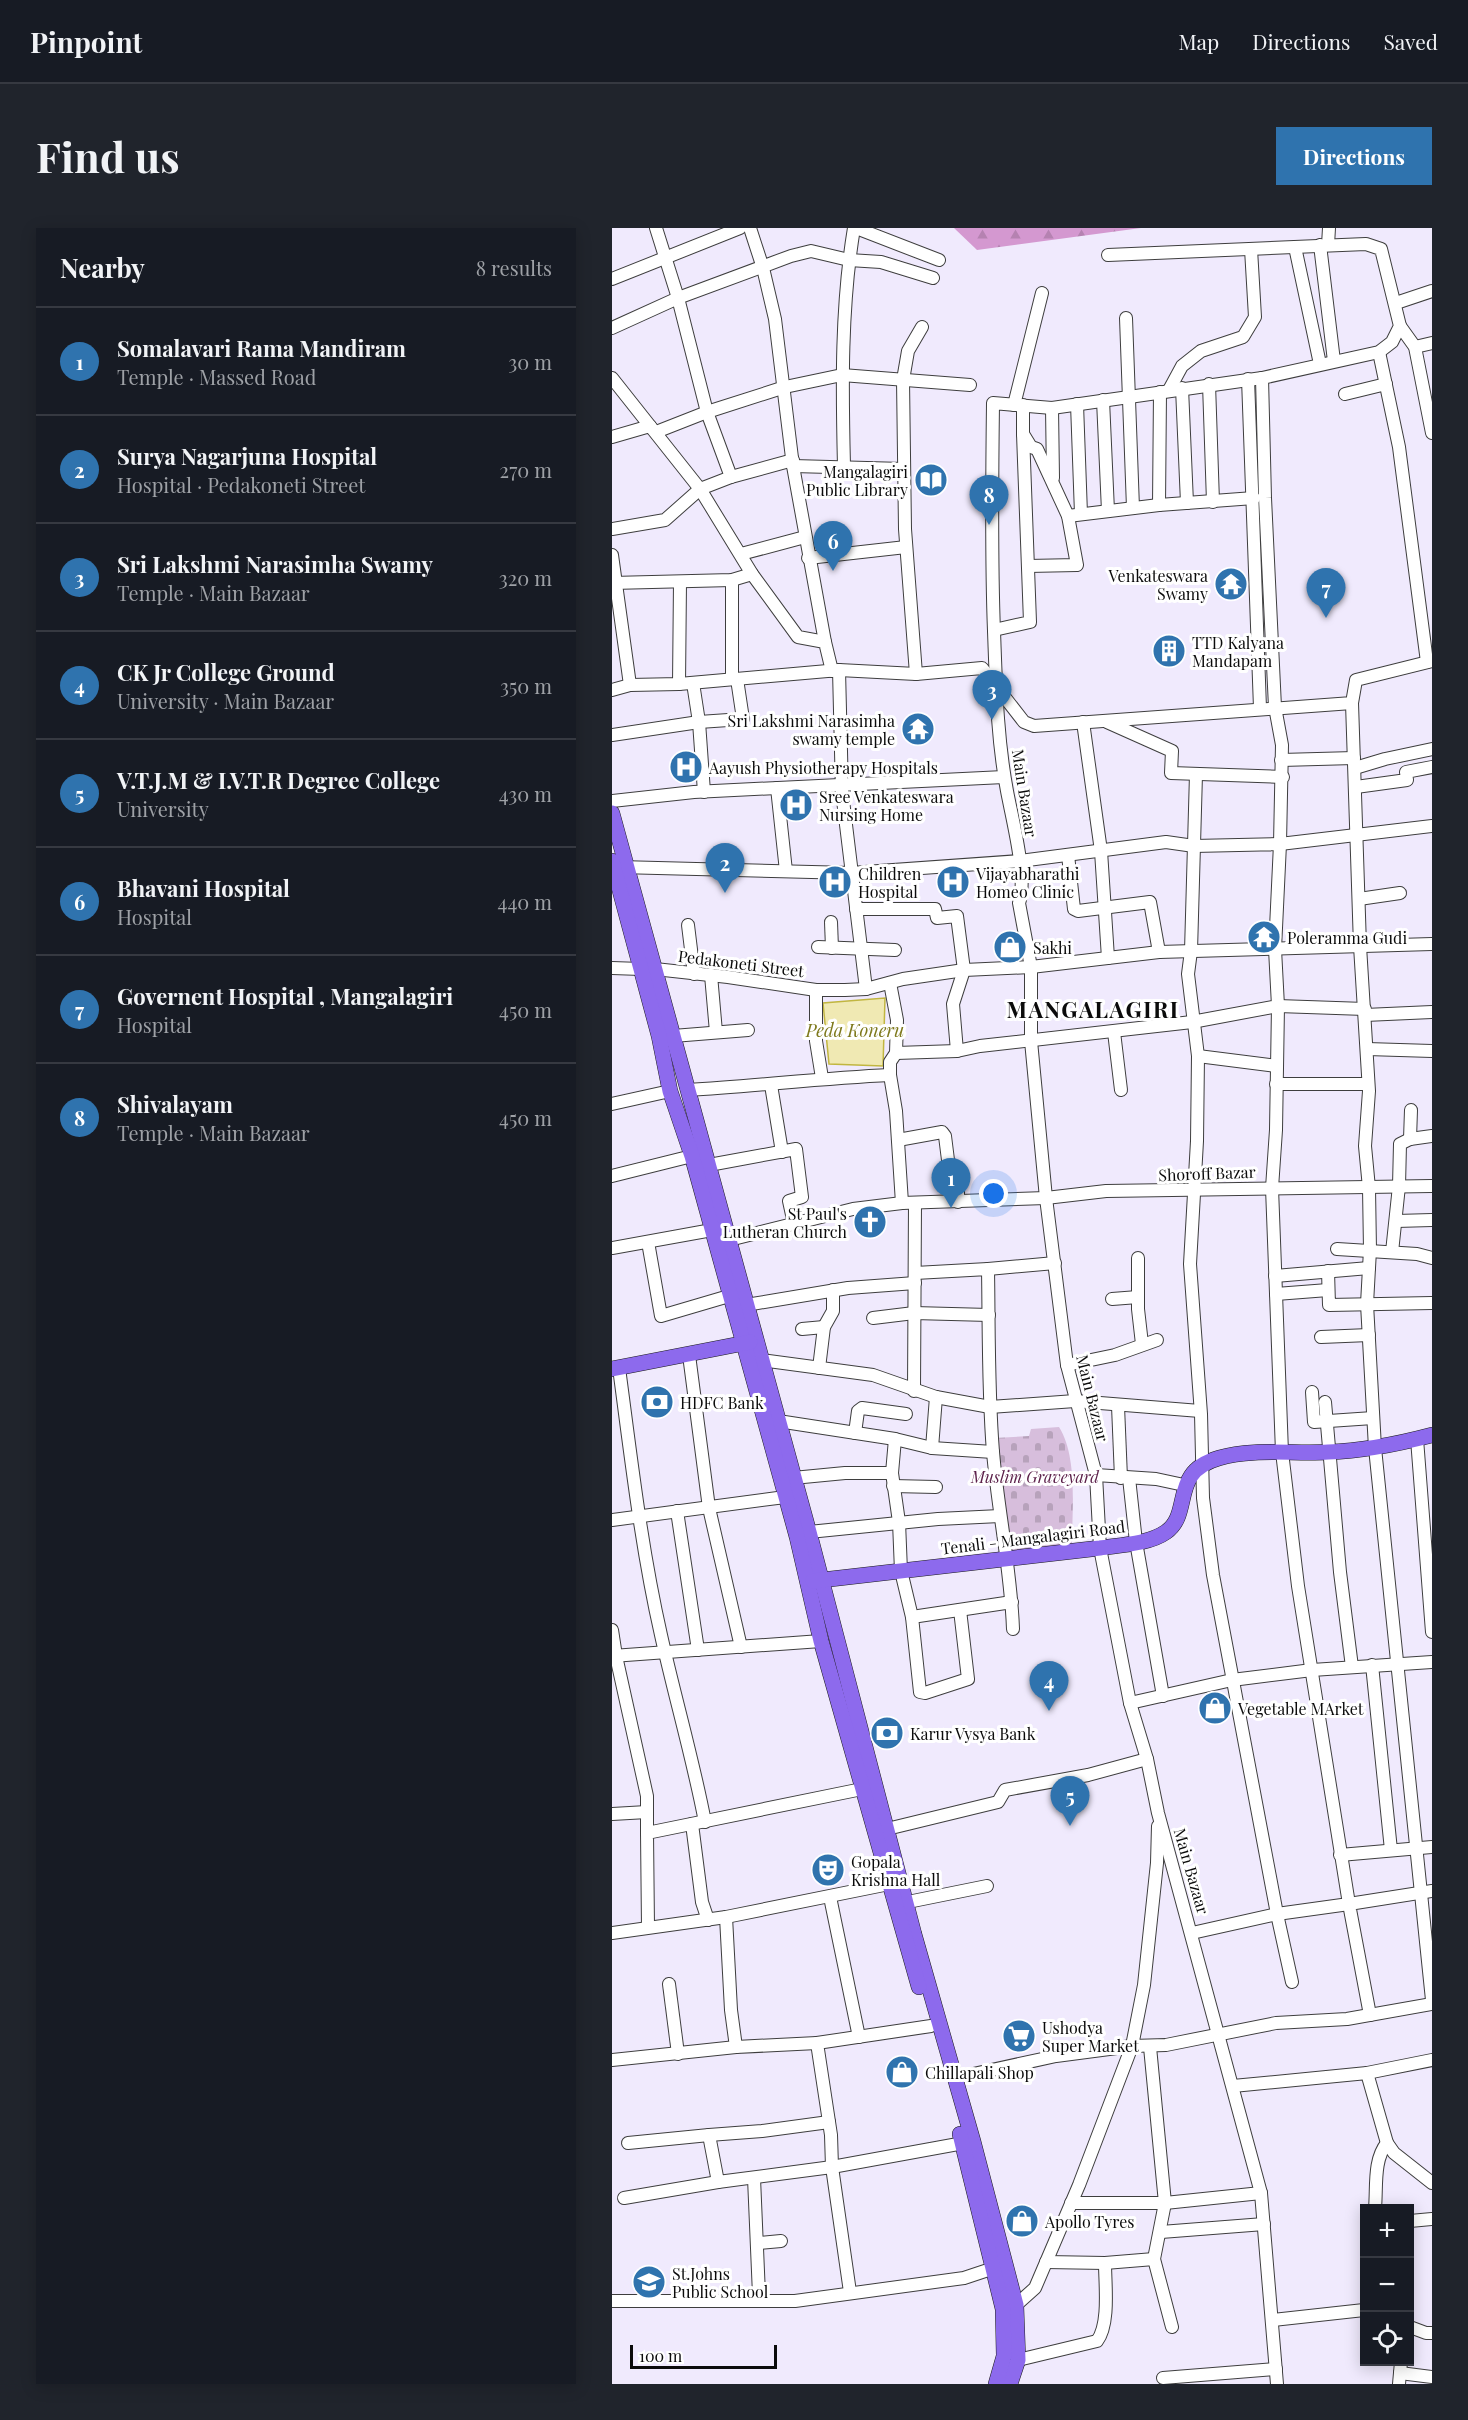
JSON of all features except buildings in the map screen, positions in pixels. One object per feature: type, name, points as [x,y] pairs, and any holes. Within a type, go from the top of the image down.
[{"type":"main road","points":[[612,813],[616,865],[648,969],[673,1036],[746,1305],[751,1351],[785,1497],[814,1581],[887,1829],[900,1903],[931,2026],[968,2142],[1009,2307],[1018,2360],[1010,2384]]},
{"type":"main road","points":[[648,969],[670,1091],[692,1156],[729,1296],[778,1421],[809,1532],[821,1641],[889,1884],[900,1903],[955,2078],[994,2268],[1009,2307],[1004,2356],[996,2384]]},
{"type":"main road","points":[[615,1369],[689,1355],[751,1351]]},
{"type":"main road","points":[[1184,1485],[1190,1476],[1202,1466],[1218,1458],[1282,1452],[1328,1452],[1375,1448],[1432,1435]]},
{"type":"main road","name":"Tenali - Mangalagiri Road","points":[[814,1581],[1136,1542],[1170,1529],[1179,1513],[1184,1485]]},
{"type":"street","points":[[656,228],[678,298],[707,412],[731,477]]},
{"type":"street","points":[[612,279],[740,228]]},
{"type":"street","points":[[750,228],[763,268],[775,320],[793,463],[808,558],[825,642],[836,671],[841,784],[866,989]]},
{"type":"street","points":[[844,466],[842,375],[849,260],[855,228],[939,260]]},
{"type":"street","points":[[1329,228],[1324,245],[1334,361]]},
{"type":"street","points":[[1108,255],[1366,243],[1381,249],[1400,326],[1415,347],[1432,433]]},
{"type":"street","points":[[1295,247],[1320,364]]},
{"type":"street","points":[[1159,505],[1170,390],[1182,366],[1201,351],[1243,337],[1255,317],[1251,249]]},
{"type":"street","points":[[612,328],[678,298],[791,256],[811,251],[849,260],[881,262],[933,278]]},
{"type":"street","points":[[1396,303],[1432,291]]},
{"type":"street","points":[[994,630],[1030,622],[1023,434],[1018,405],[1042,293]]},
{"type":"street","points":[[1126,318],[1133,508]]},
{"type":"street","points":[[1018,405],[1052,408],[1262,378],[1379,352],[1392,342],[1400,326]]},
{"type":"street","points":[[916,674],[906,548],[903,380],[908,351],[922,327]]},
{"type":"street","points":[[1415,347],[1432,343]]},
{"type":"street","points":[[955,2078],[1056,2056],[1132,2046],[1150,2047],[1276,2023],[1347,2019],[1432,2002],[1428,1975],[1427,1892],[1416,1847],[1375,1448],[1367,1304],[1370,1250],[1369,1188],[1365,1146],[1369,1106],[1360,946],[1352,703],[1356,680],[1430,661],[1399,447],[1379,352]]},
{"type":"street","points":[[612,437],[653,429],[785,387],[842,375],[970,385]]},
{"type":"street","points":[[612,378],[700,489],[752,574],[798,638],[825,642]]},
{"type":"street","points":[[1262,378],[1275,707],[1282,745],[1283,777],[1275,949],[1278,1006],[1272,1188],[1282,1452],[1299,1586],[1340,1855],[1370,2015]]},
{"type":"street","points":[[1248,379],[1260,708]]},
{"type":"street","points":[[1209,384],[1213,502]]},
{"type":"street","points":[[1345,394],[1386,384]]},
{"type":"street","points":[[1170,390],[1187,503]]},
{"type":"street","points":[[1103,400],[1108,511]]},
{"type":"street","name":"Main Bazaar","points":[[1018,405],[993,403],[991,579],[996,687],[1004,777],[1020,861],[1022,894],[1018,903],[1031,967],[1031,1041],[1046,1198],[1067,1365],[1096,1475],[1100,1548],[1130,1703],[1147,1759],[1158,1813],[1220,2034],[1261,2193],[1277,2384]]},
{"type":"street","points":[[1077,404],[1081,514]]},
{"type":"street","points":[[1052,408],[1053,481]]},
{"type":"street","points":[[1023,434],[1031,447],[1037,449],[1068,516],[1077,565],[1028,566]]},
{"type":"street","points":[[612,529],[665,520],[700,489],[731,477],[793,463],[904,469]]},
{"type":"street","points":[[1068,516],[1159,505],[1254,498]]},
{"type":"street","points":[[741,554],[805,537]]},
{"type":"street","points":[[808,558],[906,548]]},
{"type":"street","points":[[612,555],[630,685]]},
{"type":"street","points":[[614,582],[732,580],[752,574]]},
{"type":"street","points":[[612,735],[699,722],[743,719],[735,679],[732,580]]},
{"type":"street","points":[[1256,581],[1269,580]]},
{"type":"street","points":[[679,684],[680,582]]},
{"type":"street","points":[[612,690],[630,685],[679,684],[836,671],[916,674],[982,668],[1028,724],[1034,726],[1352,703]]},
{"type":"street","points":[[693,683],[699,722],[704,792]]},
{"type":"street","points":[[1104,721],[1172,751],[1171,773],[1283,777]]},
{"type":"street","points":[[1083,722],[1101,851],[1108,958]]},
{"type":"street","points":[[1281,760],[1355,763],[1432,749]]},
{"type":"street","points":[[1356,787],[1407,780],[1406,772],[1432,767]]},
{"type":"street","points":[[1196,774],[1191,951],[1188,974],[1192,1022],[1198,1056],[1197,1141],[1190,1264],[1207,1534],[1232,1680],[1292,1982]]},
{"type":"street","points":[[612,801],[704,792],[1004,777]]},
{"type":"street","points":[[777,788],[786,871]]},
{"type":"street","points":[[616,865],[851,873],[1020,861],[1166,842],[1194,846],[1280,844],[1432,826]]},
{"type":"street","points":[[1068,855],[1074,909],[1078,911],[1150,902],[1159,952]]},
{"type":"street","points":[[1359,899],[1400,893]]},
{"type":"street","points":[[856,909],[935,909],[938,918],[957,916],[964,970],[953,1004],[957,1051]]},
{"type":"street","points":[[831,922],[832,948]]},
{"type":"street","points":[[688,925],[694,974]]},
{"type":"street","points":[[816,990],[866,989],[903,979],[964,970],[1031,967],[1159,952],[1432,944]]},
{"type":"street","points":[[818,947],[895,950]]},
{"type":"street","name":"Pedakoneti Street","points":[[612,968],[711,975],[816,990],[816,1041],[822,1078]]},
{"type":"street","points":[[711,975],[716,1032]]},
{"type":"street","points":[[890,983],[897,1020],[896,1053],[890,1062],[890,1075],[898,1140],[902,1203]]},
{"type":"street","points":[[896,1053],[957,1051],[980,1046],[1114,1032],[1192,1022],[1278,1006],[1365,1012],[1432,1012]]},
{"type":"street","points":[[673,1036],[748,1030]]},
{"type":"street","points":[[1114,1032],[1121,1090]]},
{"type":"street","points":[[1366,1049],[1432,1051]]},
{"type":"street","points":[[1198,1056],[1277,1066]]},
{"type":"street","points":[[688,1090],[771,1085],[822,1078],[890,1075]]},
{"type":"street","points":[[1276,1084],[1368,1084]]},
{"type":"street","points":[[771,1085],[782,1152]]},
{"type":"street","points":[[612,1104],[670,1091]]},
{"type":"street","points":[[1410,1139],[1411,1110]]},
{"type":"street","points":[[898,1140],[942,1132],[948,1160],[958,1180],[958,1202]]},
{"type":"street","points":[[1392,1252],[1399,1186],[1400,1144],[1410,1139],[1432,1136]]},
{"type":"street","points":[[709,1165],[796,1149],[802,1197],[789,1201],[794,1224]]},
{"type":"street","points":[[612,1176],[692,1156]]},
{"type":"street","name":"Shoroff Bazar","points":[[729,1240],[853,1209],[902,1203],[1046,1198],[1106,1191],[1432,1186]]},
{"type":"street","points":[[914,1391],[915,1203]]},
{"type":"street","points":[[1396,1221],[1432,1220]]},
{"type":"street","points":[[612,1248],[712,1230]]},
{"type":"street","points":[[648,1242],[661,1316],[729,1296]]},
{"type":"street","points":[[1337,1249],[1417,1254],[1432,1258]]},
{"type":"street","points":[[1138,1258],[1138,1297],[1142,1344]]},
{"type":"street","points":[[746,1305],[915,1278],[1055,1263]]},
{"type":"street","points":[[1275,1276],[1369,1268]]},
{"type":"street","points":[[988,1269],[993,1452],[1012,1602],[1013,1629]]},
{"type":"street","points":[[1328,1271],[1329,1305],[1432,1304]]},
{"type":"street","points":[[819,1368],[824,1326],[833,1311],[833,1290]]},
{"type":"street","points":[[1276,1294],[1328,1290]]},
{"type":"street","points":[[1112,1299],[1138,1297]]},
{"type":"street","points":[[873,1318],[914,1313],[989,1315]]},
{"type":"street","points":[[802,1329],[824,1326]]},
{"type":"street","points":[[1321,1337],[1369,1335]]},
{"type":"street","points":[[1067,1365],[1115,1354],[1157,1340]]},
{"type":"street","points":[[751,1351],[819,1368],[873,1375],[914,1391],[990,1407],[1075,1401],[1200,1411]]},
{"type":"street","points":[[689,1355],[709,1508],[741,1647]]},
{"type":"street","points":[[615,1369],[639,1516],[665,1651],[696,1774],[702,1902],[708,1920]]},
{"type":"street","points":[[1312,1392],[1314,1422],[1373,1418]]},
{"type":"street","points":[[932,1448],[936,1397]]},
{"type":"street","points":[[1324,1402],[1352,1666]]},
{"type":"street","points":[[1118,1406],[1125,1478],[1163,1696]]},
{"type":"street","points":[[855,1433],[858,1411],[862,1407],[906,1414]]},
{"type":"street","points":[[778,1421],[895,1439],[932,1448],[993,1452]]},
{"type":"street","points":[[895,1439],[892,1473],[899,1522],[901,1571],[912,1617],[920,1692],[925,1693],[968,1679],[960,1610]]},
{"type":"street","points":[[1417,1439],[1432,1632]]},
{"type":"street","points":[[793,1478],[845,1473],[892,1473]]},
{"type":"street","points":[[1096,1475],[1156,1479],[1184,1485]]},
{"type":"street","points":[[893,1486],[936,1487]]},
{"type":"street","points":[[612,1520],[785,1497]]},
{"type":"street","points":[[677,1511],[698,1650]]},
{"type":"street","points":[[809,1532],[899,1522],[1000,1516]]},
{"type":"street","points":[[912,1617],[1012,1602]]},
{"type":"street","points":[[612,1630],[614,1656],[647,1796],[648,1927]]},
{"type":"street","points":[[614,1656],[821,1641]]},
{"type":"street","points":[[1130,1703],[1232,1680],[1352,1666],[1432,1662]]},
{"type":"street","points":[[1372,1665],[1391,1850]]},
{"type":"street","points":[[887,1829],[998,1802],[1005,1790],[1088,1775],[1147,1759]]},
{"type":"street","points":[[647,1833],[862,1789]]},
{"type":"street","points":[[612,1814],[647,1812]]},
{"type":"street","points":[[1009,2307],[1035,2288],[1132,2046],[1144,1985],[1157,1863],[1158,1813]]},
{"type":"street","points":[[1340,1855],[1432,1847]]},
{"type":"street","points":[[612,1933],[726,1917],[889,1884]]},
{"type":"street","points":[[900,1903],[987,1886]]},
{"type":"street","points":[[1192,1933],[1277,1914],[1427,1892]]},
{"type":"street","points":[[830,1897],[859,2037]]},
{"type":"street","points":[[726,1917],[731,2010],[736,2047]]},
{"type":"street","points":[[669,1984],[678,2054]]},
{"type":"street","points":[[612,2061],[736,2047],[818,2043],[931,2026]]},
{"type":"street","points":[[818,2043],[830,2122],[832,2167],[850,2292]]},
{"type":"street","points":[[1150,2047],[1165,2203],[1154,2259],[1172,2327]]},
{"type":"street","points":[[1233,2085],[1367,2073],[1432,2060]]},
{"type":"street","points":[[1367,2073],[1388,2143],[1394,2153],[1431,2182]]},
{"type":"street","points":[[628,2143],[762,2131],[830,2122]]},
{"type":"street","points":[[709,2134],[718,2182]]},
{"type":"street","points":[[624,2198],[718,2182],[832,2167],[968,2142]]},
{"type":"street","points":[[1375,2204],[1378,2160],[1380,2152],[1388,2143]]},
{"type":"street","points":[[754,2178],[759,2295],[756,2301]]},
{"type":"street","points":[[1071,2203],[1165,2203],[1261,2193]]},
{"type":"street","points":[[1414,2221],[1432,2219]]},
{"type":"street","points":[[1161,2232],[1264,2224]]},
{"type":"street","points":[[758,2243],[780,2241]]},
{"type":"street","points":[[1046,2262],[1154,2259]]},
{"type":"street","points":[[1018,2360],[1097,2341],[1103,2333],[1105,2323],[1105,2262]]},
{"type":"street","points":[[612,2301],[795,2301],[964,2278],[994,2268]]},
{"type":"street","points":[[1272,2320],[1360,2311]]},
{"type":"street","points":[[1414,2328],[1432,2333]]},
{"type":"street","points":[[1163,2378],[1276,2369]]},
{"type":"street","points":[[1400,2373],[1432,2377]]},
{"type":"green space","points":[[954,228],[1141,228],[977,250]]},
{"type":"green space","name":"Muslim Graveyard","points":[[1059,1427],[1069,1453],[1073,1484],[1072,1545],[1007,1552],[995,1438],[1029,1436],[1031,1429]]},
{"type":"water","name":"Peda Koneru","points":[[885,998],[883,1066],[829,1064],[823,1003]]},
{"type":"place","name":"Mangalagiri Public Library","points":[[931,480]]},
{"type":"place","name":"Shivalayam","points":[[989,525]]},
{"type":"place","name":"Bhavani Hospital","points":[[833,571]]},
{"type":"place","name":"Venkateswara Swamy","points":[[1231,584]]},
{"type":"place","name":"Governent Hospital , Mangalagiri","points":[[1326,618]]},
{"type":"place","name":"TTD Kalyana Mandapam","points":[[1169,651]]},
{"type":"place","name":"Sri Lakshmi Narasimha Swamy","points":[[992,720]]},
{"type":"place","name":"Sri Lakshmi Narasimha swamy temple","points":[[918,729]]},
{"type":"place","name":"Aayush Physiotherapy Hospitals","points":[[686,767]]},
{"type":"place","name":"Sree Venkateswara Nursing Home","points":[[796,805]]},
{"type":"place","name":"Children Hospital","points":[[835,882]]},
{"type":"place","name":"Vijayabharathi Homeo Clinic","points":[[953,882]]},
{"type":"place","name":"Surya Nagarjuna Hospital","points":[[725,893]]},
{"type":"place","name":"Poleramma Gudi","points":[[1264,937]]},
{"type":"place","name":"Sakhi","points":[[1010,947]]},
{"type":"place","name":"Somalavari Rama Mandiram","points":[[951,1208]]},
{"type":"place","name":"St Paul's Lutheran Church","points":[[870,1222]]},
{"type":"place","name":"HDFC Bank","points":[[657,1402]]},
{"type":"place","name":"Vegetable MArket","points":[[1215,1708]]},
{"type":"place","name":"CK Jr College Ground","points":[[1049,1711]]},
{"type":"place","name":"Karur Vysya Bank","points":[[887,1733]]},
{"type":"place","name":"V.T.J.M & I.V.T.R Degree College","points":[[1070,1826]]},
{"type":"place","name":"Gopala Krishna Hall","points":[[828,1870]]},
{"type":"place","name":"Ushodya Super Market","points":[[1019,2036]]},
{"type":"place","name":"Chillapali Shop","points":[[902,2072]]},
{"type":"place","name":"Apollo Tyres","points":[[1022,2221]]},
{"type":"place","name":"St.Johns Public School","points":[[649,2282]]},
{"type":"district","name":"MANGALAGIRI","points":[[1093,1009]]}]
